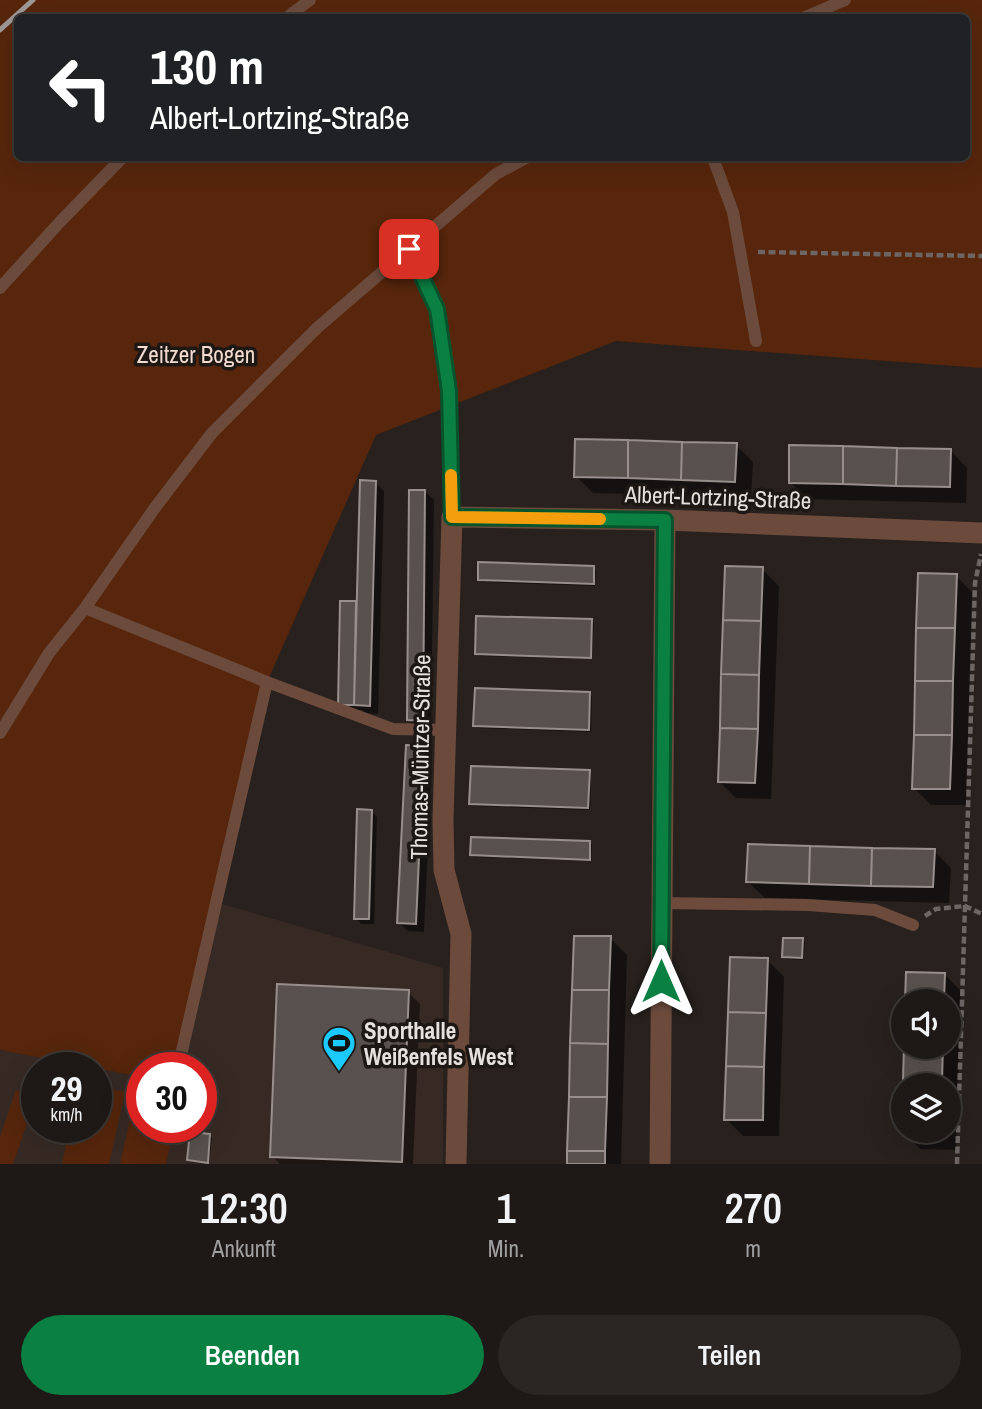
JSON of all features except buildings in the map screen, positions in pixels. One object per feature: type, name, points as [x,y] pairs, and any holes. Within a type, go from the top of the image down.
[{"type":"street","name":"Albert-Lortzing-Straße","points":[[452,517],[665,520],[982,533]]},
{"type":"street","name":"Thomas-Müntzer-Straße","points":[[452,517],[443,820],[444,870],[461,934],[456,1164]]},
{"type":"street","points":[[660,1164],[665,520]]},
{"type":"lane","points":[[291,14],[310,0]]},
{"type":"lane","points":[[812,14],[845,0]]},
{"type":"lane","points":[[0,288],[119,161]]},
{"type":"lane","points":[[0,733],[48,653],[85,608],[154,509],[212,433],[317,327],[496,174],[520,161]]},
{"type":"lane","points":[[714,161],[733,212],[756,341]]},
{"type":"lane","points":[[409,249],[437,309],[449,391],[452,517]]},
{"type":"lane","points":[[85,608],[267,682],[393,729],[447,730]]},
{"type":"lane","points":[[182,1052],[267,682]]},
{"type":"lane","points":[[661,903],[808,905],[875,910],[913,925]]},
{"type":"path","points":[[740,252],[982,256]]},
{"type":"path","points":[[957,1164],[975,583],[982,550]]},
{"type":"path","points":[[975,583],[982,576]]},
{"type":"path","points":[[913,925],[936,909],[965,906],[982,914]]},
{"type":"shaded area","points":[[215,902],[443,968],[443,1164],[0,1164],[0,1050],[21,1054],[21,1143],[112,1143],[112,1071],[126,1074],[126,1143],[217,1143],[217,1052],[181,1052]]},
{"type":"green space","name":"Zeitzer Bogen","points":[[0,0],[982,0],[982,368],[616,341],[376,435],[267,682],[181,1052],[126,1052],[126,1074],[112,1071],[112,1052],[21,1054],[0,1050]]},
{"type":"green space","points":[[112,1089],[125,1092],[109,1164],[62,1164],[67,1143],[112,1143]]},
{"type":"green space","points":[[16,1090],[21,1092],[21,1141],[13,1164],[0,1164],[0,1137]]},
{"type":"green space","points":[[126,1137],[126,1143],[171,1143],[166,1164],[120,1164]]},
{"type":"railway","points":[[18,14],[33,0]]},
{"type":"railway","points":[[0,30],[14,17]]},
{"type":"slow traffic","points":[[451,475],[452,517],[600,519]]},
{"type":"place","name":"Sporthalle Weißenfels West","points":[[339,1073]]},
{"type":"route","points":[[409,249],[437,309],[449,391],[452,517],[665,520],[661,981]]}]
